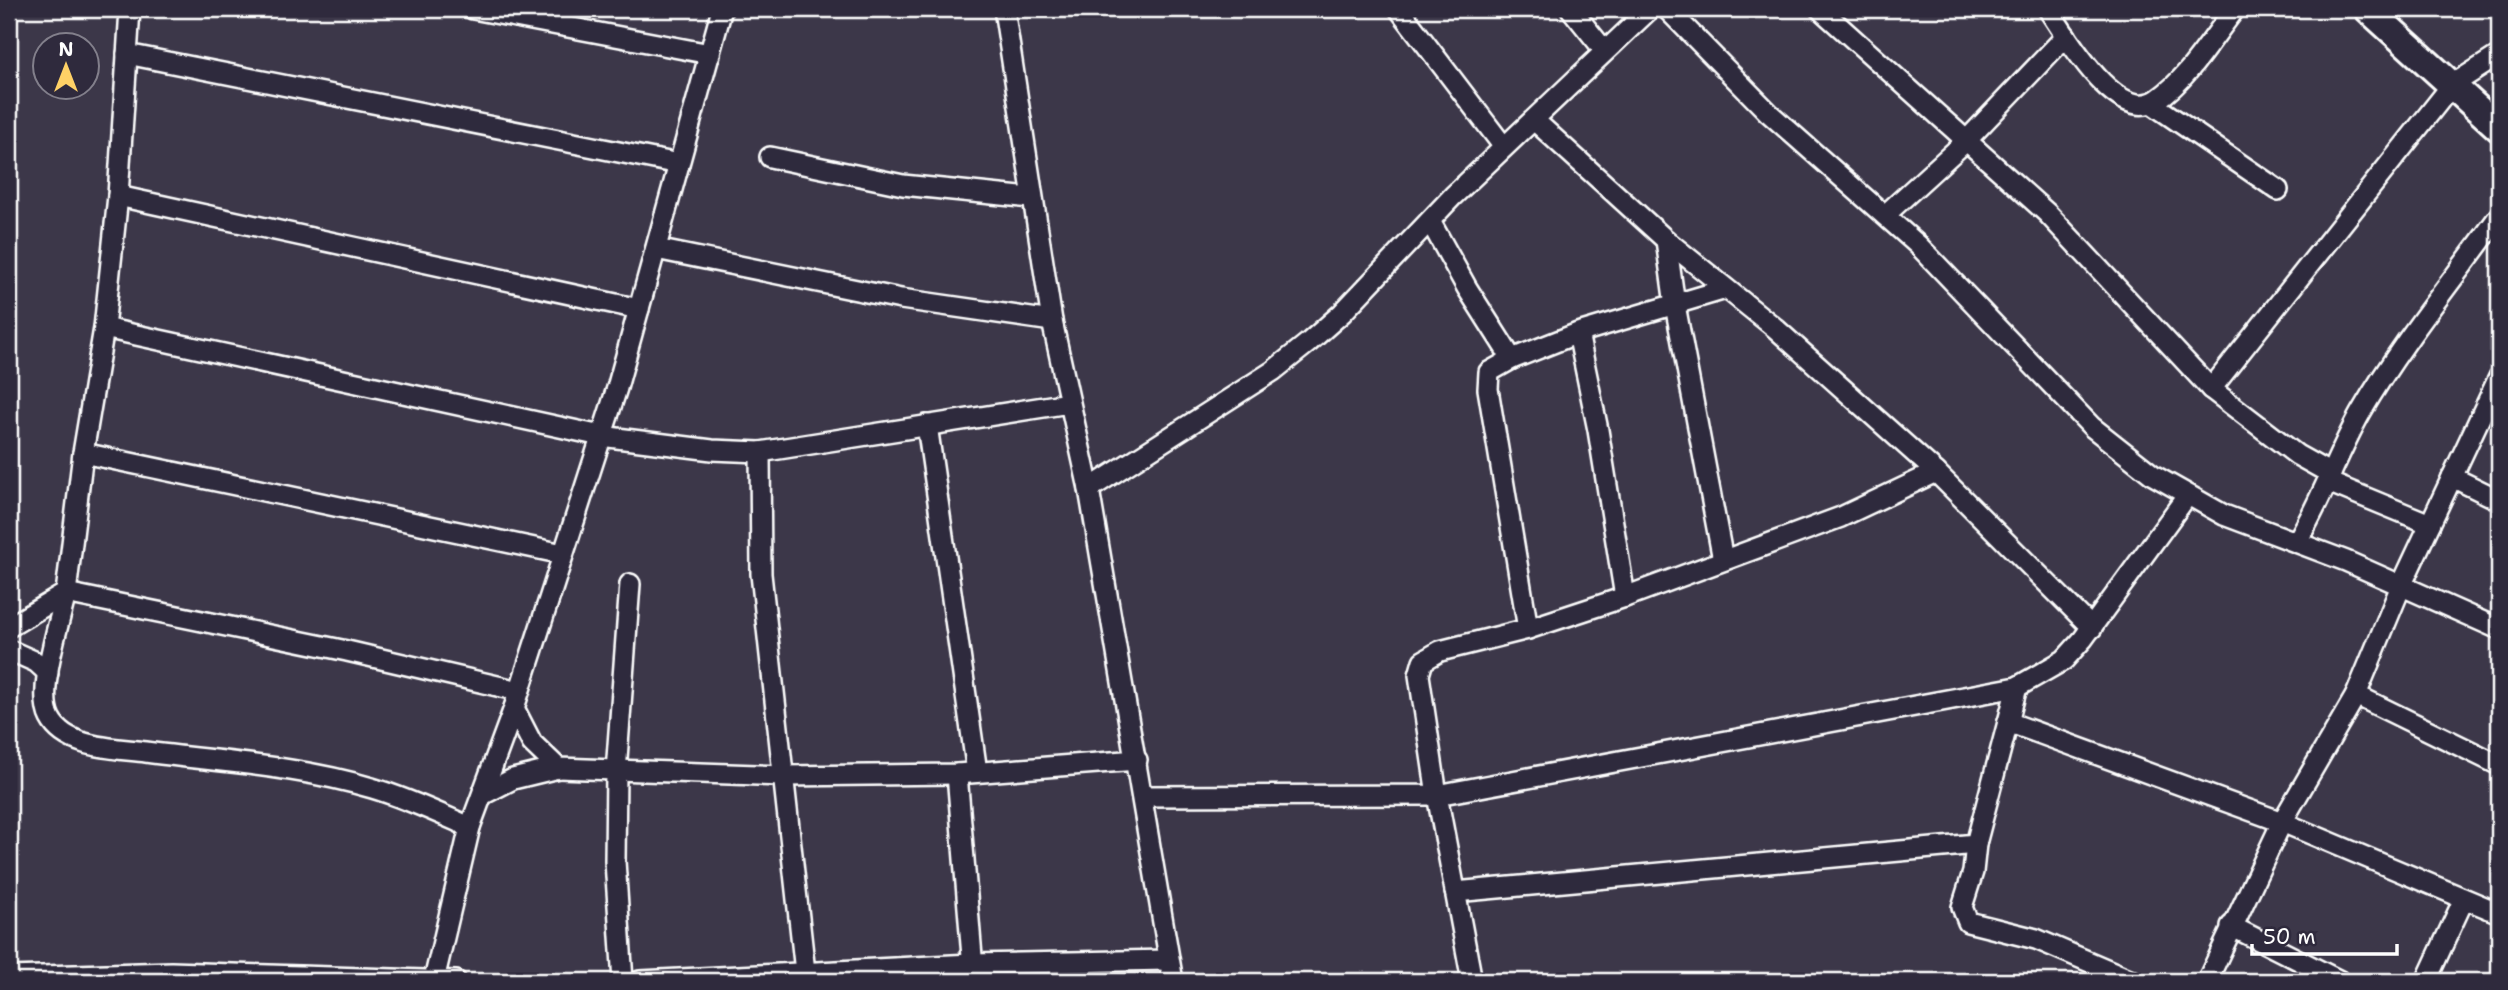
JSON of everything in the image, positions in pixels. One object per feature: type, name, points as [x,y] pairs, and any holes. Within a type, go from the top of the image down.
[{"type":"street","points":[[130,9],[118,196],[104,328],[83,453],[66,593],[48,673],[48,714],[60,730],[71,738],[117,749],[340,780],[401,797],[470,827]]},
{"type":"street","points":[[472,9],[518,13],[710,54]]},
{"type":"street","points":[[434,979],[470,827],[516,699],[601,436],[722,9]]},
{"type":"street","points":[[1003,9],[1052,321],[1089,489],[1137,760],[1172,981]]},
{"type":"street","points":[[1399,9],[1504,147]]},
{"type":"street","points":[[1571,9],[1604,50]]},
{"type":"street","points":[[1089,489],[1273,371],[1299,350],[1342,313],[1504,147],[1650,9]]},
{"type":"street","points":[[1667,9],[1769,113],[1885,215],[2092,427],[2153,475],[2224,515],[2297,541],[2499,629]]},
{"type":"street","points":[[1820,9],[2047,213],[2211,389],[2297,456],[2330,478],[2430,524]]},
{"type":"street","points":[[2048,9],[2066,36],[2118,97],[2134,105],[2151,103],[2178,80],[2235,9]]},
{"type":"street","points":[[2368,9],[2499,128]]},
{"type":"street","points":[[1885,215],[1966,141],[2066,36]]},
{"type":"street","points":[[127,54],[679,164]]},
{"type":"street","points":[[2211,389],[2452,85],[2499,55]]},
{"type":"street","points":[[2151,103],[2278,190]]},
{"type":"street","points":[[1534,120],[1666,240],[1774,327],[1936,472],[2092,628]]},
{"type":"street","points":[[770,157],[903,185],[1031,198]]},
{"type":"street","points":[[118,196],[639,309]]},
{"type":"street","points":[[2297,541],[2379,383],[2499,216]]},
{"type":"street","points":[[1430,221],[1467,288],[1512,359]]},
{"type":"street","points":[[1666,240],[1675,305],[1723,560]]},
{"type":"street","points":[[656,249],[901,299],[1052,321]]},
{"type":"street","points":[[1528,629],[1487,383],[1489,372],[1512,359],[1578,333],[1726,289]]},
{"type":"street","points":[[104,328],[601,436],[712,450],[760,452],[1069,403]]},
{"type":"street","points":[[1578,333],[1598,430],[1625,597]]},
{"type":"street","points":[[2207,981],[2282,822],[2356,695],[2402,586],[2499,377]]},
{"type":"street","points":[[928,425],[967,773],[973,973]]},
{"type":"street","points":[[760,452],[758,542],[805,977]]},
{"type":"street","points":[[83,453],[563,554]]},
{"type":"street","points":[[1472,981],[1437,795],[1419,676],[1423,661],[1440,651],[1528,629],[1625,597],[1841,517],[1936,472]]},
{"type":"street","points":[[2452,477],[2499,500]]},
{"type":"street","points":[[1143,796],[1437,795],[2017,687],[2064,660],[2092,628],[2186,496]]},
{"type":"street","points":[[623,981],[615,860],[616,772],[629,584]]},
{"type":"street","points":[[9,627],[66,593],[347,651],[516,699]]},
{"type":"street","points":[[9,650],[36,662],[48,673]]},
{"type":"street","points":[[2017,687],[1976,844],[1973,872],[1962,907],[1968,922],[2036,939],[2134,981]]},
{"type":"street","points":[[2356,695],[2499,765]]},
{"type":"street","points":[[516,699],[532,743],[558,768]]},
{"type":"street","points":[[2008,722],[2282,822],[2499,913]]},
{"type":"street","points":[[484,794],[513,779],[558,768],[783,776],[967,773],[1137,760]]},
{"type":"street","points":[[1455,892],[1976,844]]},
{"type":"street","points":[[2426,981],[2464,899]]},
{"type":"street","points":[[2231,926],[2340,981]]},
{"type":"street","points":[[640,981],[973,973],[1168,960]]},
{"type":"street","points":[[9,977],[456,981]]}]
